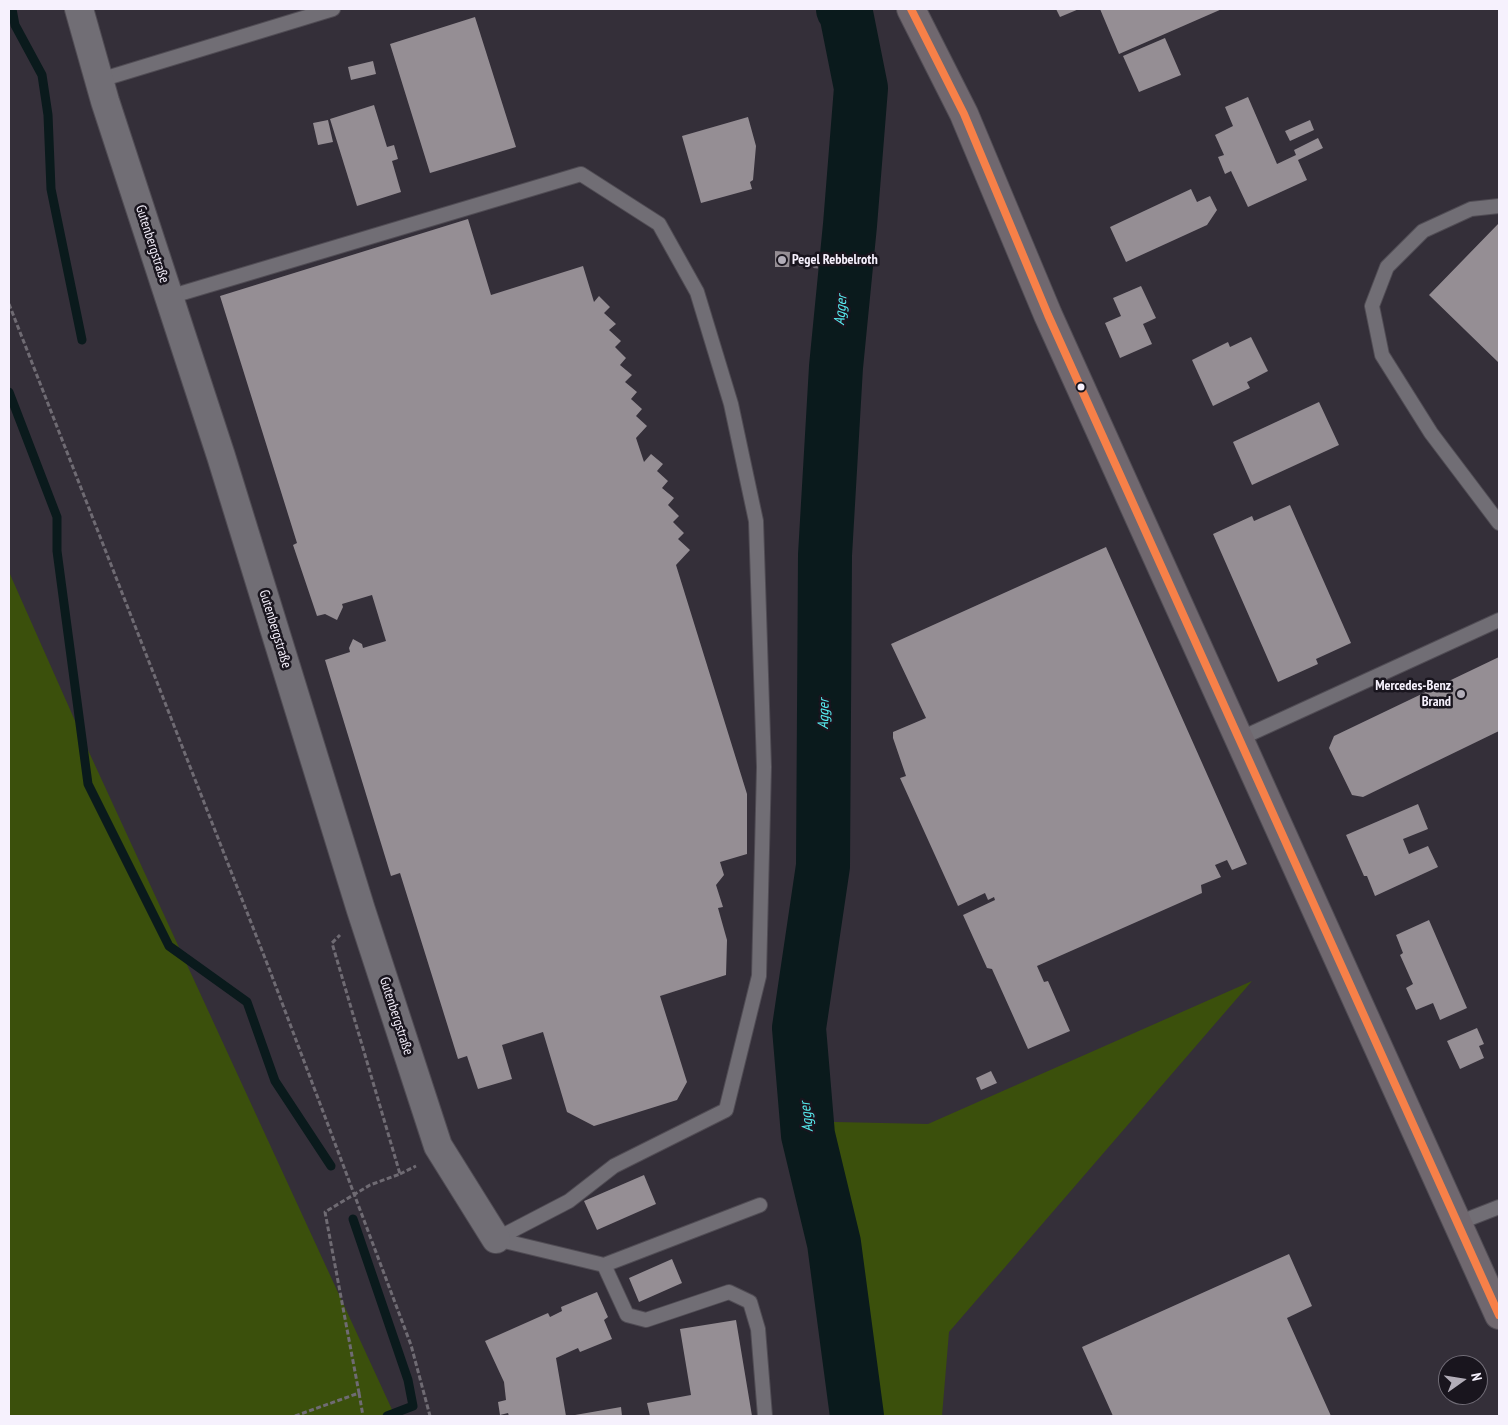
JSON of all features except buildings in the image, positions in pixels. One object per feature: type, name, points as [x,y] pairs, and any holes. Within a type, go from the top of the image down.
[{"type":"main road","points":[[911,9],[964,114],[1048,315],[1499,1315]]},
{"type":"street","name":"Gutenbergstraße","points":[[79,9],[438,1146],[496,1239]]},
{"type":"lane","points":[[100,80],[333,9]]},
{"type":"lane","points":[[169,297],[581,174],[659,224],[697,292],[731,404],[756,520],[764,767],[759,976],[726,1110],[614,1166],[569,1201],[496,1239]]},
{"type":"lane","points":[[1499,206],[1471,209],[1423,231],[1388,267],[1372,306],[1382,355],[1431,433],[1499,523]]},
{"type":"lane","points":[[1239,739],[1499,620]]},
{"type":"lane","points":[[496,1239],[604,1265],[760,1206]]},
{"type":"lane","points":[[1458,1223],[1499,1207]]},
{"type":"lane","points":[[604,1265],[627,1315],[646,1320],[729,1292],[750,1302],[758,1329],[765,1416]]},
{"type":"path","points":[[791,264],[818,267]]},
{"type":"path","points":[[9,304],[270,970],[411,1345],[430,1416]]},
{"type":"path","points":[[362,910],[332,943],[400,1174],[370,1185],[325,1212],[362,1416]]},
{"type":"path","points":[[295,1416],[359,1393]]},
{"type":"green space","points":[[9,572],[88,750],[395,1416],[9,1416]]},
{"type":"green space","points":[[1252,981],[949,1332],[942,1416],[833,1416],[789,1121],[928,1124]]},
{"type":"waterway","points":[[12,9],[15,25],[42,75],[48,115],[51,189],[82,340]]},
{"type":"waterway","name":"Agger","points":[[843,9],[846,13],[861,88],[836,367],[825,555],[823,866],[799,1028],[808,1135],[834,1243],[857,1416]]},
{"type":"waterway","points":[[9,392],[57,517],[57,551],[88,784],[169,946],[247,1002],[275,1081],[331,1166]]},
{"type":"waterway","points":[[353,1219],[408,1380],[413,1406],[387,1416]]},
{"type":"transit line","points":[[911,9],[964,114],[1048,315],[1499,1315]]},
{"type":"place","name":"Pegel Rebbelroth","points":[[782,260]]},
{"type":"place","name":"Mercedes-Benz Brand","points":[[1461,694]]}]
